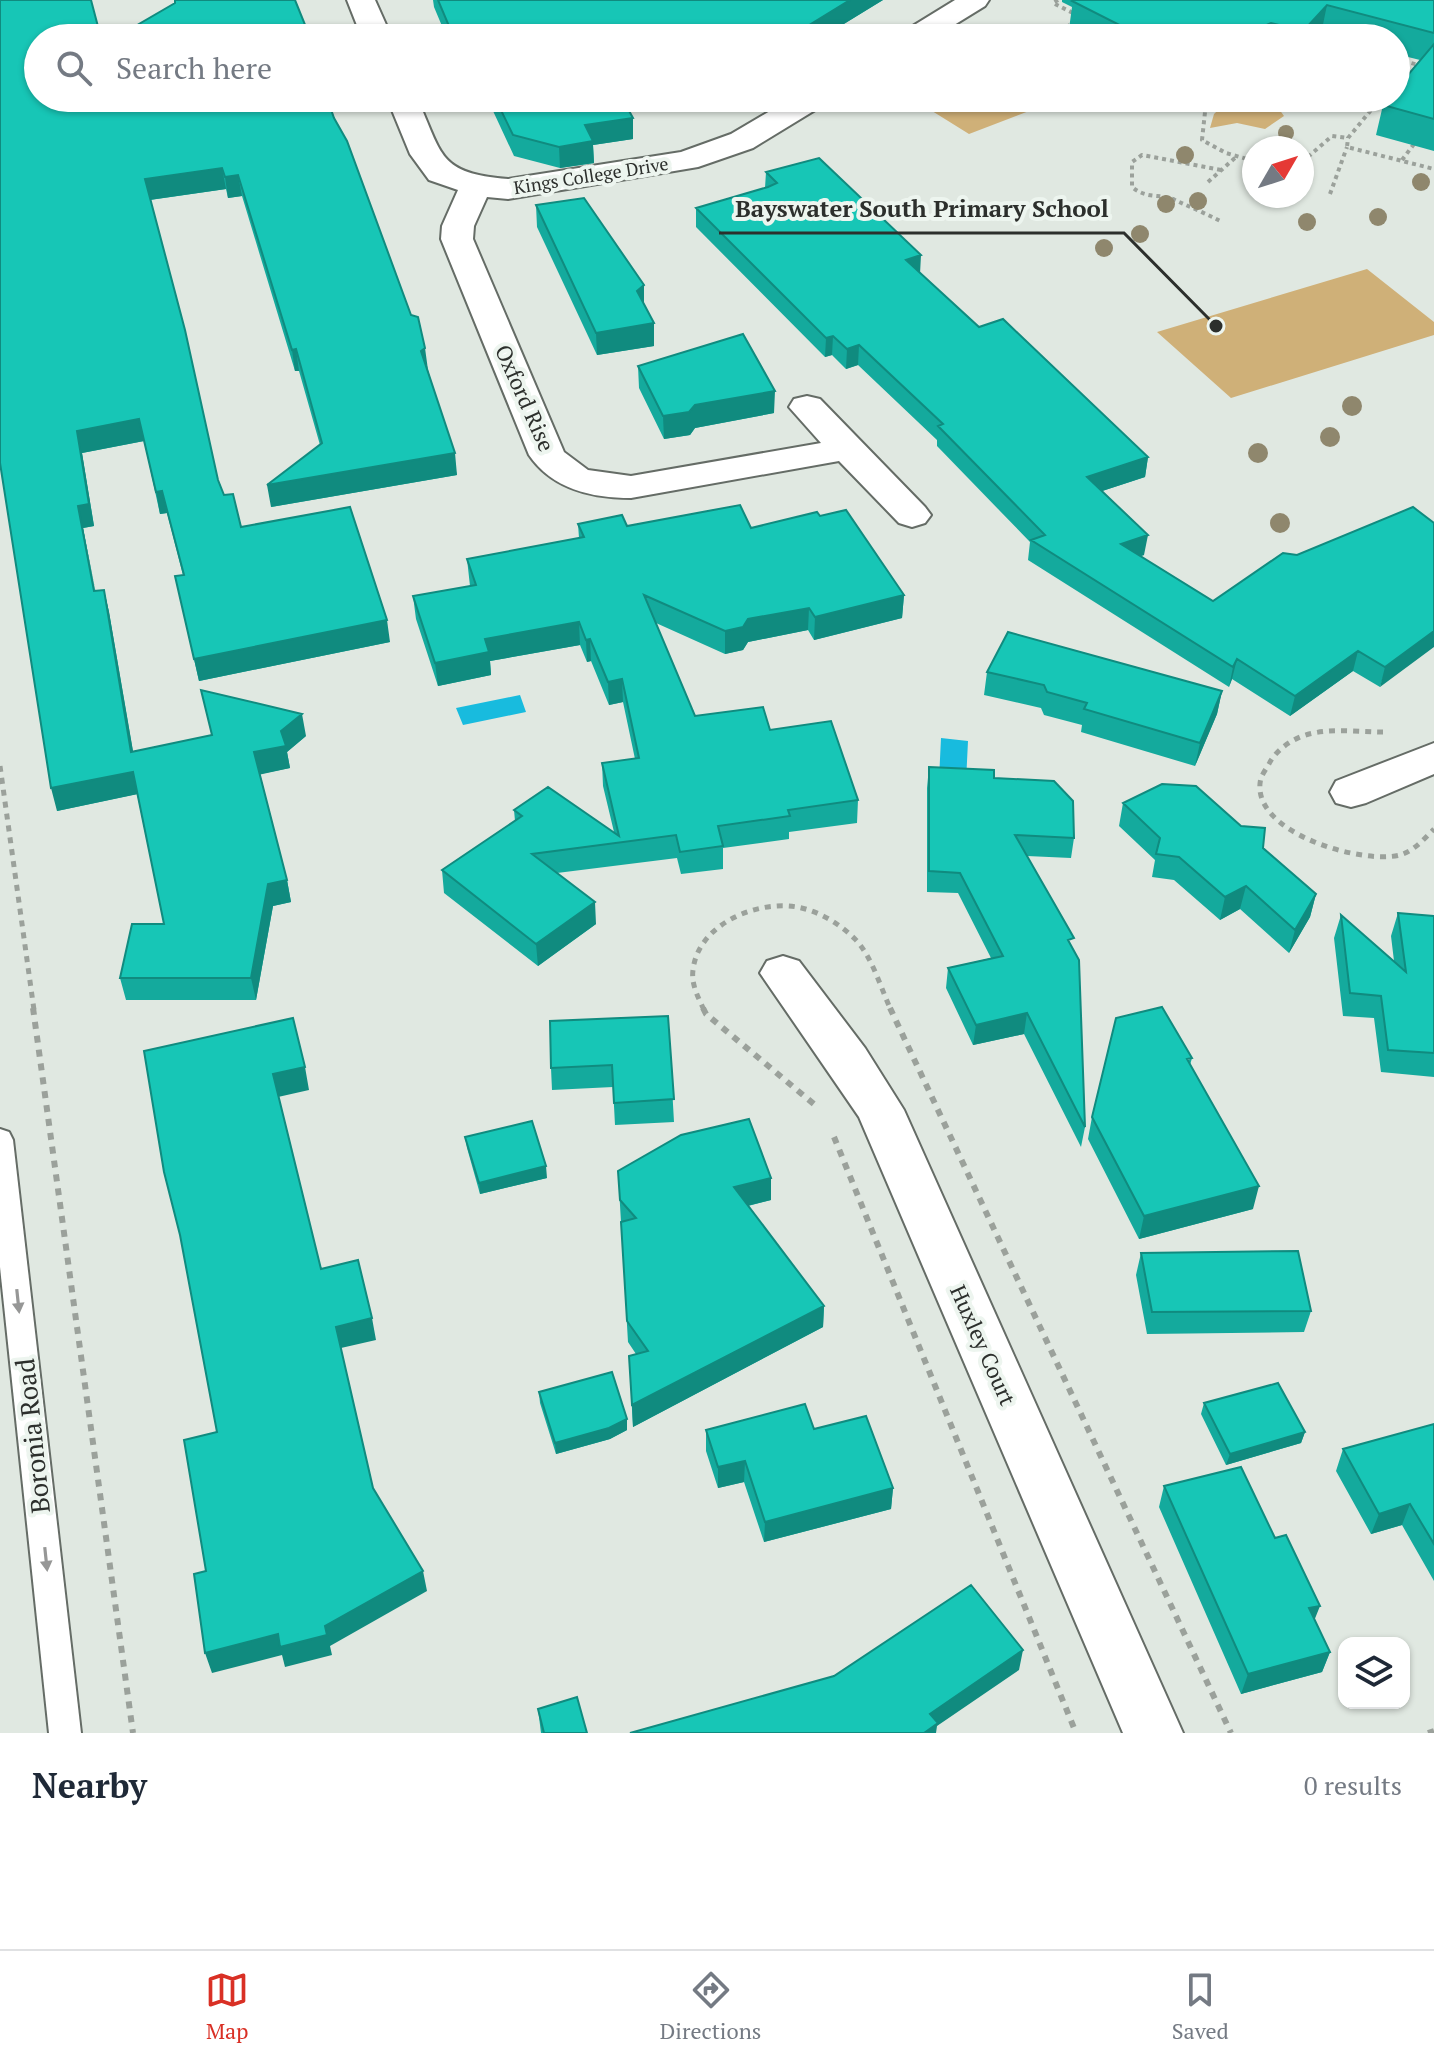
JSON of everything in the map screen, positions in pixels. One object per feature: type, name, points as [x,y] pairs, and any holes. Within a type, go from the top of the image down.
[{"type":"street","points":[[361,0],[371,24]]},
{"type":"street","points":[[936,24],[975,0]]},
{"type":"street","name":"Kings College Drive","points":[[408,112],[432,164],[452,180],[476,186],[525,188],[687,160],[742,141],[791,112]]},
{"type":"street","name":"Oxford Rise","points":[[476,186],[458,226],[457,239],[547,455],[559,469],[595,485],[631,487],[847,449]]},
{"type":"street","points":[[807,407],[912,515]]},
{"type":"street","points":[[1351,792],[1434,757]]},
{"type":"street","name":"Huxley Court","points":[[783,973],[880,1110],[1153,1733]]},
{"type":"lane","name":"Boronia Road","points":[[0,1140],[65,1733]]},
{"type":"path","points":[[1058,0],[1053,3],[1084,19],[1074,24]]},
{"type":"path","points":[[1410,63],[1434,69]]},
{"type":"path","points":[[1410,76],[1423,79]]},
{"type":"path","points":[[1205,112],[1202,140],[1242,158]]},
{"type":"path","points":[[1330,194],[1348,138],[1369,112]]},
{"type":"path","points":[[1402,160],[1420,135]]},
{"type":"path","points":[[1314,152],[1332,136],[1348,138]]},
{"type":"path","points":[[1347,147],[1434,169]]},
{"type":"path","points":[[1221,170],[1142,155],[1132,162],[1131,174],[1132,187],[1141,195],[1151,199],[1173,199],[1189,212],[1207,214],[1222,222]]},
{"type":"path","points":[[1208,182],[1236,156]]},
{"type":"path","points":[[0,766],[133,1733]]},
{"type":"path","points":[[1428,1733],[1434,1731]]},
{"type":"shaded area","points":[[934,112],[1026,112],[969,134]]},
{"type":"shaded area","points":[[1281,112],[1284,116],[1265,129],[1237,123],[1210,128],[1214,114]]},
{"type":"shaded area","points":[[1367,269],[1434,322],[1434,335],[1231,398],[1157,332]]},
{"type":"water","points":[[520,695],[526,712],[463,725],[456,708]]},
{"type":"water","points":[[941,738],[968,741],[966,782],[939,780]]},
{"type":"building","points":[[0,0],[91,0],[97,24],[24,24],[24,112],[332,112],[347,141],[411,315],[418,317],[425,348],[421,351],[455,453],[267,485],[322,443],[296,349],[292,350],[238,175],[225,177],[222,168],[145,179],[185,330],[218,480],[224,495],[233,494],[241,527],[350,507],[387,620],[194,659],[175,576],[184,575],[162,491],[156,492],[139,419],[77,431],[89,504],[78,506],[94,591],[104,590],[131,752],[212,735],[201,690],[302,714],[281,731],[286,746],[254,752],[287,880],[268,884],[251,978],[120,978],[132,924],[164,924],[133,772],[51,788],[0,463]]},
{"type":"building","points":[[175,0],[295,0],[305,24],[139,24],[175,3]]},
{"type":"building","points":[[438,0],[850,0],[811,24],[448,24]]},
{"type":"building","points":[[1434,0],[1434,33],[1410,27],[1410,24],[1327,5],[1310,24],[1117,24],[1072,1]]},
{"type":"building","points":[[1434,44],[1434,119],[1408,112],[1410,72]]},
{"type":"building","points":[[502,112],[630,112],[633,118],[585,125],[593,141],[559,147],[513,135]]},
{"type":"building","points":[[819,158],[921,255],[906,260],[979,327],[1003,319],[1148,457],[1087,477],[1148,535],[1121,544],[1213,601],[1283,553],[1297,555],[1413,507],[1434,523],[1434,631],[1385,667],[1358,651],[1295,696],[1237,659],[1233,667],[1031,540],[1045,535],[938,426],[943,424],[859,345],[847,349],[833,336],[826,338],[696,208],[768,187],[777,183],[766,172]]},
{"type":"building","points":[[584,198],[644,285],[637,291],[654,323],[596,333],[536,205]]},
{"type":"building","points":[[743,334],[775,391],[695,405],[689,412],[663,416],[638,366]]},
{"type":"building","points":[[740,505],[751,528],[817,512],[820,516],[846,510],[904,595],[815,617],[809,608],[748,619],[743,627],[725,631],[644,595],[695,716],[763,707],[770,730],[831,721],[858,800],[788,810],[790,816],[718,826],[723,846],[680,852],[676,835],[532,854],[595,902],[536,944],[442,870],[522,816],[514,810],[548,787],[619,836],[602,763],[639,758],[622,679],[608,682],[590,639],[586,640],[579,622],[485,639],[489,652],[435,663],[413,596],[476,585],[467,559],[584,537],[578,524],[622,515],[627,526]]},
{"type":"building","points":[[1008,632],[1222,691],[1200,743],[1084,709],[1087,703],[1047,692],[1044,685],[987,672]]},
{"type":"building","points":[[929,767],[994,770],[994,778],[1054,781],[1073,801],[1074,838],[1015,835],[1074,938],[1068,940],[1079,960],[1085,1127],[1027,1013],[976,1025],[948,968],[1003,956],[960,873],[929,871]]},
{"type":"building","points":[[1162,784],[1196,786],[1241,826],[1265,828],[1263,848],[1316,894],[1295,930],[1246,886],[1225,897],[1179,857],[1156,854],[1160,838],[1123,803]]},
{"type":"building","points":[[1398,913],[1434,916],[1434,1053],[1388,1050],[1381,996],[1350,993],[1341,915],[1406,972]]},
{"type":"building","points":[[1162,1007],[1192,1058],[1187,1059],[1259,1186],[1144,1216],[1092,1117],[1116,1018]]},
{"type":"building","points":[[668,1016],[674,1099],[614,1103],[612,1065],[551,1068],[550,1021]]},
{"type":"building","points":[[293,1018],[305,1067],[273,1074],[321,1269],[358,1260],[372,1318],[336,1327],[373,1488],[423,1571],[325,1626],[327,1635],[280,1647],[278,1634],[205,1653],[194,1574],[206,1571],[184,1440],[217,1432],[180,1235],[164,1172],[144,1051]]},
{"type":"building","points":[[749,1119],[771,1178],[734,1187],[824,1306],[632,1405],[629,1356],[648,1351],[627,1321],[621,1222],[636,1218],[620,1200],[618,1171],[681,1135]]},
{"type":"building","points":[[532,1121],[546,1166],[479,1183],[465,1137]]},
{"type":"building","points":[[1298,1251],[1311,1311],[1152,1312],[1141,1253]]},
{"type":"building","points":[[612,1372],[627,1419],[609,1428],[555,1443],[539,1392]]},
{"type":"building","points":[[1278,1383],[1305,1432],[1230,1454],[1204,1403]]},
{"type":"building","points":[[805,1404],[814,1429],[866,1416],[893,1488],[765,1522],[745,1461],[718,1467],[706,1430]]},
{"type":"building","points":[[1434,1424],[1434,1544],[1410,1504],[1379,1514],[1343,1449]]},
{"type":"building","points":[[1241,1467],[1275,1538],[1286,1535],[1320,1606],[1309,1608],[1330,1652],[1248,1674],[1164,1486]]},
{"type":"building","points":[[971,1585],[1023,1650],[930,1714],[938,1723],[924,1733],[630,1733],[834,1676]]},
{"type":"building","points":[[577,1697],[587,1733],[544,1733],[538,1709]]},
{"type":"place","name":"Bayswater South Primary School","points":[[1216,326]]}]
